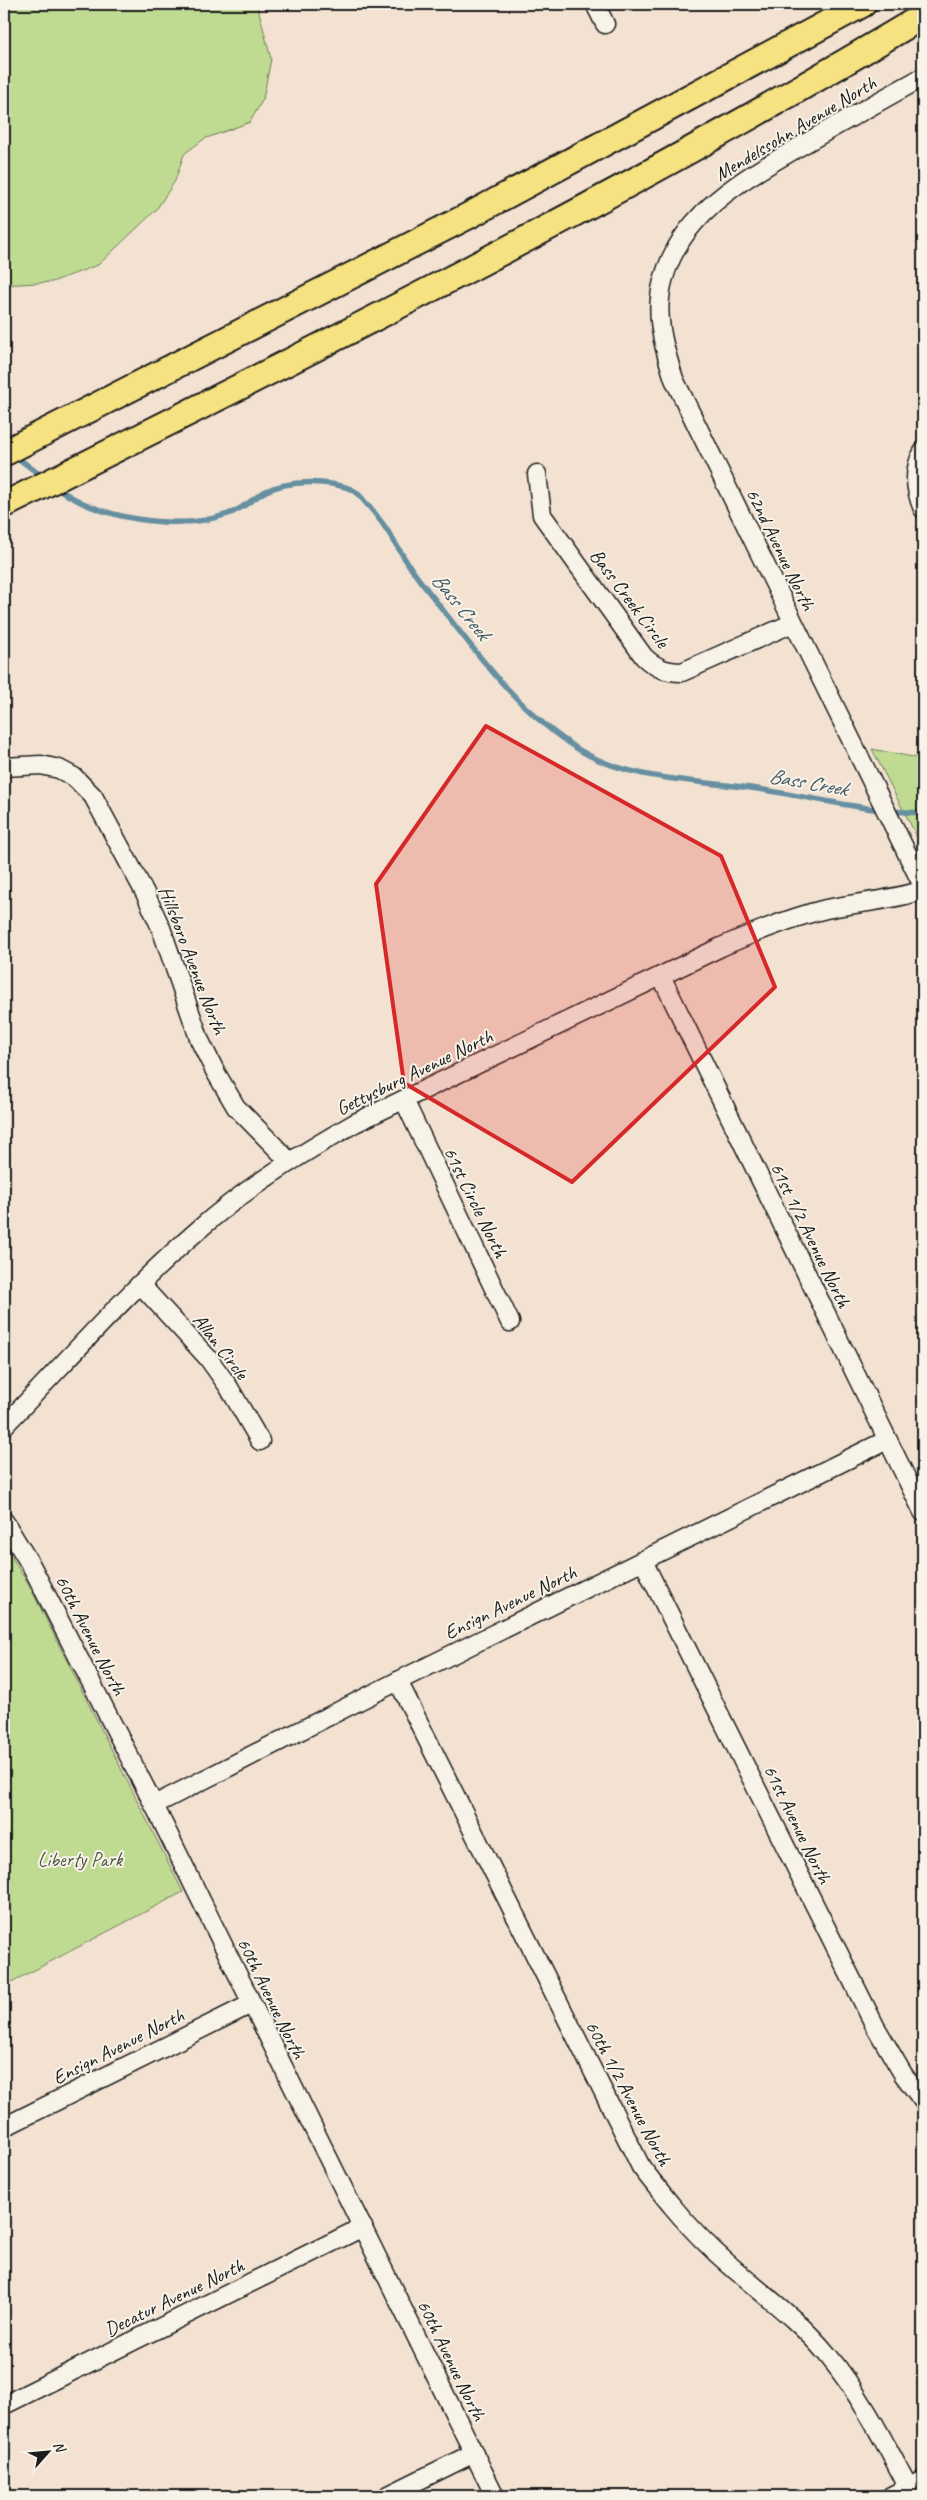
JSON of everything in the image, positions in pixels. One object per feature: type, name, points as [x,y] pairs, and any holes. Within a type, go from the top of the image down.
[{"type":"highway","points":[[4,453],[462,220],[863,4]]},
{"type":"highway","points":[[4,505],[478,266],[646,175],[923,16]]},
{"type":"highway","points":[[870,48],[923,22]]},
{"type":"street","points":[[595,4],[605,24]]},
{"type":"street","name":"Mendelssohn Avenue North","points":[[694,223],[738,184],[923,77]]},
{"type":"street","name":"62nd Avenue North","points":[[694,223],[678,245],[667,269],[660,298],[661,327],[666,354],[674,379],[923,886]]},
{"type":"street","points":[[923,452],[915,473],[917,494],[923,509]]},
{"type":"street","name":"Bass Creek Circle","points":[[537,474],[542,515],[644,657],[655,666],[668,672],[682,672],[793,623]]},
{"type":"street","name":"Hillsboro Avenue North","points":[[4,767],[41,765],[59,769],[74,777],[92,796],[141,885],[161,928],[200,1042],[216,1073],[236,1107],[289,1162]]},
{"type":"street","name":"Gettysburg Avenue North","points":[[4,1426],[140,1284],[197,1231],[289,1162],[355,1123],[661,976],[774,924],[826,909],[881,902],[923,890]]},
{"type":"street","name":"61st 1/2 Avenue North","points":[[661,976],[923,1512]]},
{"type":"street","name":"61st Circle North","points":[[404,1100],[510,1322]]},
{"type":"street","name":"Allan Circle","points":[[140,1284],[208,1358],[228,1386],[260,1441]]},
{"type":"street","name":"Ensign Avenue North","points":[[154,1805],[398,1681],[887,1440]]},
{"type":"street","name":"60th Avenue North","points":[[4,1522],[32,1567],[154,1805],[495,2496]]},
{"type":"street","name":"61st Avenue North","points":[[644,1561],[875,2026],[903,2074],[923,2101]]},
{"type":"street","name":"60th 1/2 Avenue North","points":[[398,1681],[641,2167],[673,2209],[709,2246],[790,2314],[827,2353],[858,2396],[915,2488]]},
{"type":"street","name":"Ensign Avenue North","points":[[4,2127],[251,2004]]},
{"type":"street","name":"Decatur Avenue North","points":[[4,2406],[363,2227]]},
{"type":"street","points":[[388,2496],[474,2453]]},
{"type":"street","points":[[891,2496],[915,2488]]},
{"type":"highlighted area","points":[[486,726],[721,856],[775,987],[572,1182],[404,1083],[376,884]]},
{"type":"green space","points":[[4,4],[257,4],[271,59],[263,99],[250,122],[204,139],[184,154],[175,181],[156,210],[98,265],[52,282],[4,285]]},
{"type":"green space","points":[[872,749],[923,759],[923,849]]},
{"type":"green space","name":"Liberty Park","points":[[4,1544],[31,1589],[183,1892],[4,1986]]},
{"type":"waterway","name":"Bass Creek","points":[[14,455],[44,478]]},
{"type":"waterway","name":"Bass Creek","points":[[56,487],[73,498],[93,507],[115,514],[162,522],[186,522],[228,514],[238,510],[266,491],[275,487],[297,483],[331,484],[351,489],[359,494],[374,512],[414,572],[494,674],[535,716],[557,735],[581,751],[601,761],[642,774],[767,790],[881,810]]},
{"type":"waterway","name":"Bass Creek","points":[[890,811],[923,813]]}]
